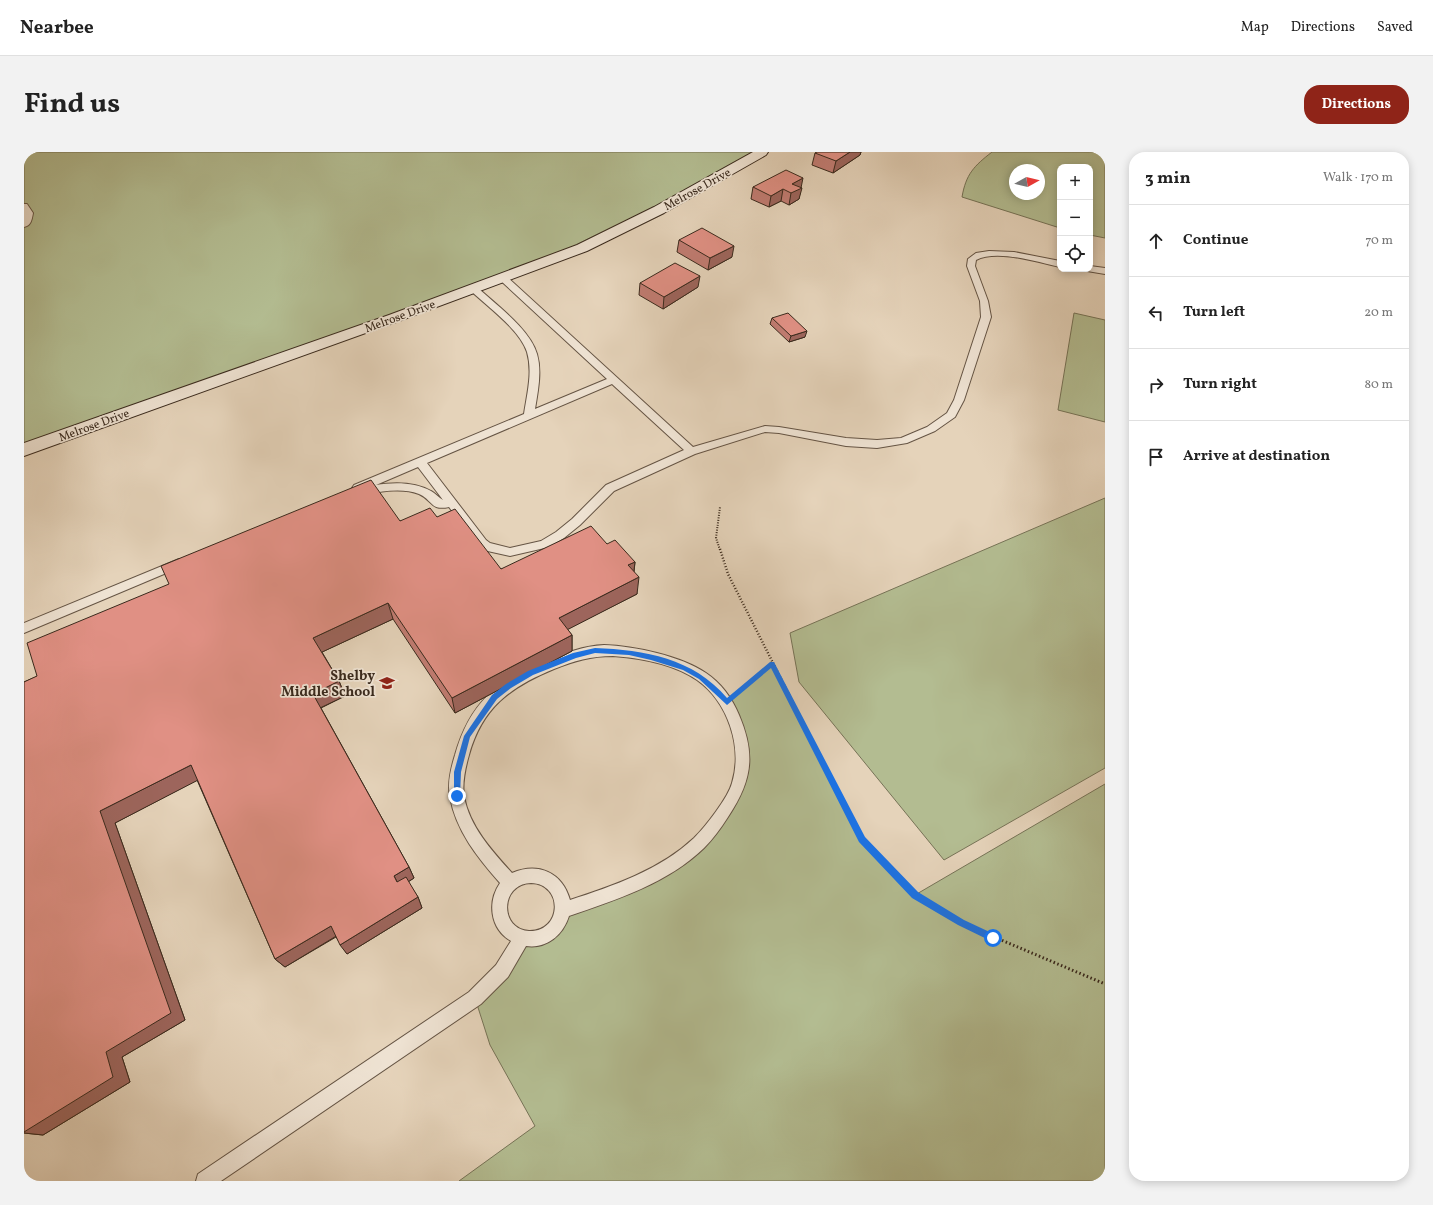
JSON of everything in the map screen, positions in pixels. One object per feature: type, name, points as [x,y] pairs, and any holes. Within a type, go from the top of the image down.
[{"type":"street","name":"Melrose Drive","points":[[24,450],[474,289],[582,248],[659,210],[762,152]]},
{"type":"lane","points":[[24,206],[29,213],[28,220],[24,225]]},
{"type":"lane","points":[[420,462],[476,537],[487,547],[510,552],[545,544],[560,535],[576,522],[610,488],[691,451],[765,429],[779,430],[846,442],[877,444],[903,441],[931,429],[950,415],[958,400],[986,317],[984,301],[971,266],[972,259],[976,255],[1002,254],[1057,263]]},
{"type":"lane","points":[[1093,269],[1105,271]]},
{"type":"lane","points":[[503,278],[691,451]]},
{"type":"lane","points":[[474,289],[528,342],[532,352],[535,370],[529,415]]},
{"type":"lane","points":[[451,503],[440,505],[427,494],[416,489],[384,486],[357,492],[350,492],[613,380]]},
{"type":"lane","points":[[24,628],[188,560]]},
{"type":"lane","points":[[510,883],[481,850],[463,817],[457,796],[458,772],[467,736],[495,697],[508,686],[531,673],[575,655],[595,651],[610,650],[651,657],[686,668],[706,680],[727,702],[734,721],[744,760],[738,786],[720,816],[699,843],[682,856],[658,872],[603,897],[563,910]]},
{"type":"lane","points":[[526,875],[538,875],[555,885],[560,893],[563,910],[559,921],[550,932],[540,937],[522,938],[512,933],[505,926],[502,920],[499,904],[501,896],[510,883],[526,875]]},
{"type":"lane","points":[[206,1181],[475,998],[502,971],[522,938]]},
{"type":"path","points":[[720,507],[716,538],[728,574],[772,664],[862,839],[915,895],[974,929],[1105,984]]},
{"type":"path","points":[[727,702],[772,664]]},
{"type":"green space","points":[[24,152],[762,152],[582,248],[24,450]]},
{"type":"green space","points":[[992,152],[1105,152],[1105,238],[1093,236],[1093,164],[1057,164],[1057,227],[962,197],[966,182],[976,166]]},
{"type":"green space","points":[[1074,313],[1105,320],[1105,422],[1058,410]]},
{"type":"green space","points":[[1105,498],[1105,768],[944,860],[799,682],[790,633]]},
{"type":"green space","points":[[772,663],[862,839],[915,895],[1105,784],[1105,1181],[459,1181],[535,1126],[490,1045],[475,998],[533,938],[561,917],[658,872],[720,816],[744,760],[727,703]]},
{"type":"building","points":[[850,152],[836,161],[815,153]]},
{"type":"building","points":[[786,170],[803,178],[792,184],[802,188],[791,193],[783,189],[771,196],[753,187]]},
{"type":"building","points":[[702,228],[734,246],[710,258],[679,240]]},
{"type":"building","points":[[675,263],[700,276],[664,297],[640,283]]},
{"type":"building","points":[[788,313],[807,331],[791,336],[772,318]]},
{"type":"building","points":[[371,480],[400,521],[430,508],[437,517],[455,509],[501,569],[591,526],[607,544],[615,540],[635,562],[628,565],[639,577],[559,618],[572,635],[452,698],[388,603],[313,638],[339,681],[313,694],[409,867],[394,876],[397,882],[406,877],[418,897],[340,945],[331,926],[275,959],[191,765],[100,811],[171,1013],[106,1052],[113,1077],[24,1132],[24,682],[37,676],[27,643],[169,584],[161,566]]},
{"type":"place","name":"Shelby Middle School","points":[[387,683]]},
{"type":"route","points":[[457,796],[458,772],[467,736],[495,697],[508,686],[531,673],[575,655],[610,650],[629,652],[686,668],[715,688],[727,702],[772,664],[862,839],[915,895],[961,923],[993,938]]}]
